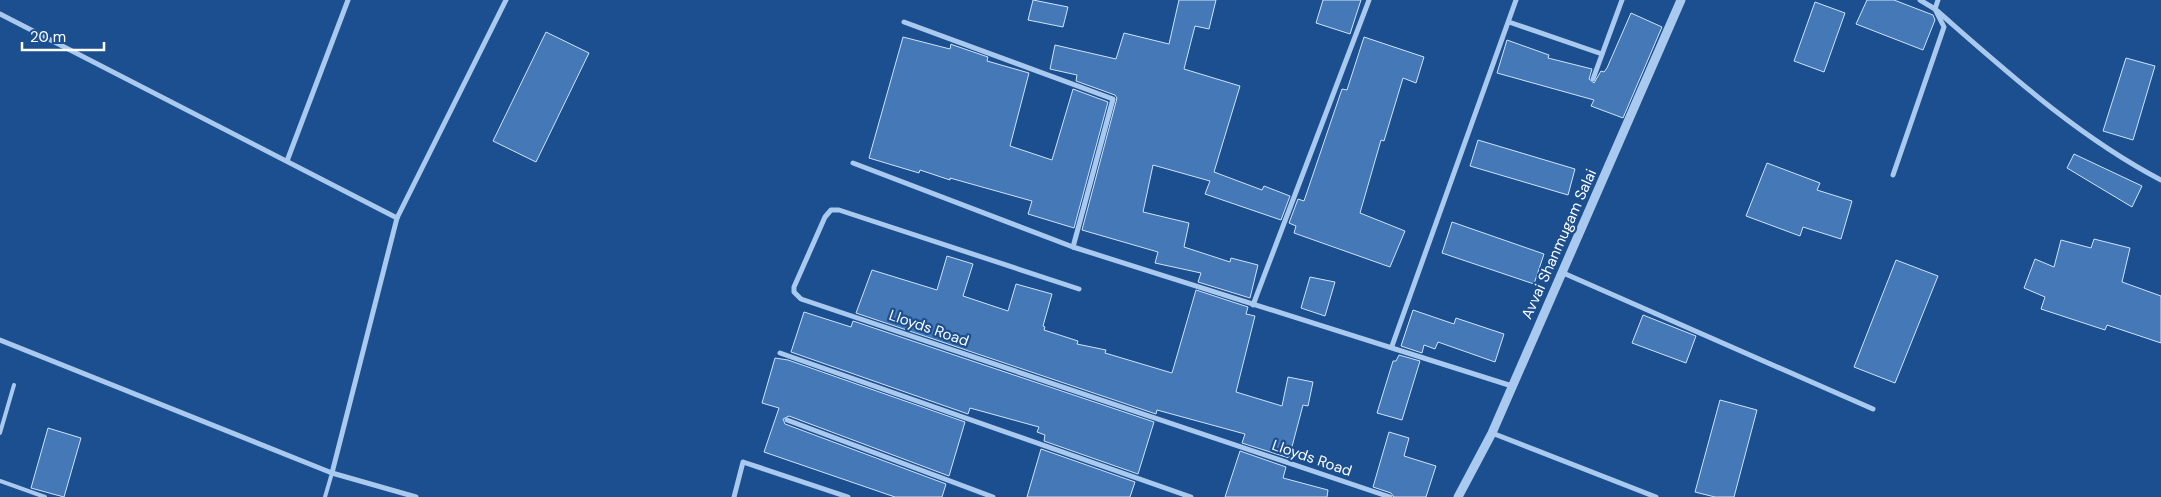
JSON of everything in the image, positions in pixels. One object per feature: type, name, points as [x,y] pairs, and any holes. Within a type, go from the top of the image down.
[{"type":"street","points":[[287,161],[348,0]]},
{"type":"street","points":[[332,473],[398,218],[506,0]]},
{"type":"street","points":[[1253,305],[1369,0]]},
{"type":"street","points":[[1392,346],[1516,0]]},
{"type":"street","points":[[1593,78],[1622,0]]},
{"type":"street","name":"Avvai Shanmugam Salai","points":[[1458,497],[1492,433],[1560,272],[1681,0]]},
{"type":"street","points":[[1920,0],[1935,9],[2028,92],[2134,166],[2161,180]]},
{"type":"street","points":[[1893,175],[1944,27],[1935,9],[1938,0]]},
{"type":"street","points":[[0,14],[398,218]]},
{"type":"street","points":[[904,22],[1113,99],[1073,247]]},
{"type":"street","points":[[1509,22],[1602,54]]},
{"type":"street","points":[[853,163],[1073,247],[1253,305],[1392,346],[1512,386]]},
{"type":"street","name":"Lloyds Road","points":[[1079,289],[839,210],[831,210],[825,217],[794,287],[794,292],[801,298],[1390,497]]},
{"type":"street","points":[[1560,272],[1873,409]]},
{"type":"street","points":[[0,340],[332,473],[416,497]]},
{"type":"street","points":[[780,353],[1191,497]]},
{"type":"street","points":[[787,420],[993,497]]},
{"type":"street","points":[[1492,433],[1656,497]]},
{"type":"street","points":[[734,497],[743,462],[848,497]]},
{"type":"lane","points":[[0,432],[14,384]]},
{"type":"lane","points":[[325,497],[332,473]]},
{"type":"lane","points":[[0,481],[45,497]]},
{"type":"building","points":[[1033,0],[1068,7],[1063,27],[1028,20]]},
{"type":"building","points":[[1179,0],[1216,0],[1209,29],[1195,26],[1184,69],[1240,86],[1214,172],[1262,190],[1264,186],[1290,196],[1281,220],[1205,194],[1210,181],[1153,165],[1143,212],[1189,223],[1184,247],[1230,262],[1231,258],[1258,265],[1250,298],[1198,282],[1201,273],[1155,263],[1158,252],[1082,230],[1117,98],[1115,95],[1076,81],[1077,75],[1050,69],[1055,45],[1116,59],[1124,33],[1169,44]]},
{"type":"building","points":[[1323,0],[1361,0],[1350,34],[1316,23]]},
{"type":"building","points":[[1867,0],[1894,0],[1933,15],[1935,20],[1923,50],[1856,24]]},
{"type":"building","points":[[1815,2],[1845,13],[1824,72],[1794,61]]},
{"type":"building","points":[[1631,13],[1662,27],[1623,118],[1591,106],[1594,100],[1497,73],[1507,40],[1549,55],[1548,58],[1592,69],[1589,79],[1594,83],[1601,71],[1604,72],[1607,68]]},
{"type":"building","points":[[546,32],[589,53],[536,162],[493,141]]},
{"type":"building","points":[[903,37],[950,49],[951,44],[988,57],[987,61],[1029,73],[1010,146],[1052,160],[1073,89],[1108,102],[1074,228],[1028,214],[1032,201],[950,178],[950,180],[920,170],[919,173],[869,158]]},
{"type":"building","points":[[1364,37],[1424,57],[1416,83],[1403,78],[1384,141],[1381,140],[1360,213],[1405,231],[1390,267],[1294,233],[1296,226],[1289,223],[1298,199],[1304,201],[1342,89],[1347,90]]},
{"type":"building","points":[[2126,58],[2155,66],[2133,140],[2103,131]]},
{"type":"building","points":[[1478,140],[1575,169],[1568,195],[1470,166]]},
{"type":"building","points":[[2074,154],[2142,186],[2132,207],[2067,168]]},
{"type":"building","points":[[1767,163],[1820,183],[1817,190],[1852,201],[1841,239],[1803,227],[1800,236],[1746,216]]},
{"type":"building","points":[[1452,222],[1544,254],[1534,284],[1442,253]]},
{"type":"building","points":[[2094,239],[2130,248],[2122,282],[2161,296],[2161,343],[2107,325],[2105,330],[2041,309],[2045,297],[2024,288],[2035,259],[2054,267],[2061,240],[2091,248]]},
{"type":"building","points":[[947,256],[973,264],[963,296],[1008,311],[1016,284],[1052,294],[1043,326],[1045,327],[1044,330],[1078,341],[1077,344],[1106,350],[1105,353],[1172,373],[1196,290],[1248,307],[1246,314],[1255,316],[1236,392],[1282,406],[1288,377],[1313,382],[1308,406],[1303,405],[1289,458],[1242,443],[1245,434],[1157,410],[1156,414],[856,313],[872,270],[937,290]]},
{"type":"building","points":[[1896,260],[1938,276],[1895,383],[1854,367]]},
{"type":"building","points":[[1310,277],[1335,282],[1325,316],[1301,308]]},
{"type":"building","points":[[1413,310],[1454,324],[1456,318],[1504,334],[1495,362],[1438,342],[1435,349],[1424,345],[1422,353],[1401,346]]},
{"type":"building","points":[[804,312],[851,327],[853,321],[1154,422],[1138,474],[1044,441],[1045,435],[1037,432],[1039,427],[970,408],[968,414],[791,352]]},
{"type":"building","points":[[1643,315],[1696,336],[1686,363],[1632,343]]},
{"type":"building","points":[[1399,355],[1420,361],[1402,420],[1377,413],[1393,361],[1396,361]]},
{"type":"building","points":[[775,358],[788,360],[965,422],[949,476],[789,416],[783,419],[785,424],[946,484],[942,497],[895,497],[764,452],[779,408],[762,403]]},
{"type":"building","points":[[1720,400],[1757,410],[1734,497],[1715,497],[1695,492]]},
{"type":"building","points":[[48,428],[81,438],[64,497],[31,488]]},
{"type":"building","points":[[1389,432],[1409,438],[1404,456],[1436,466],[1426,497],[1394,497],[1391,493],[1373,487]]},
{"type":"building","points":[[1041,449],[1135,482],[1130,497],[1027,497]]},
{"type":"building","points":[[1240,451],[1286,467],[1283,478],[1328,490],[1327,497],[1225,497]]}]
